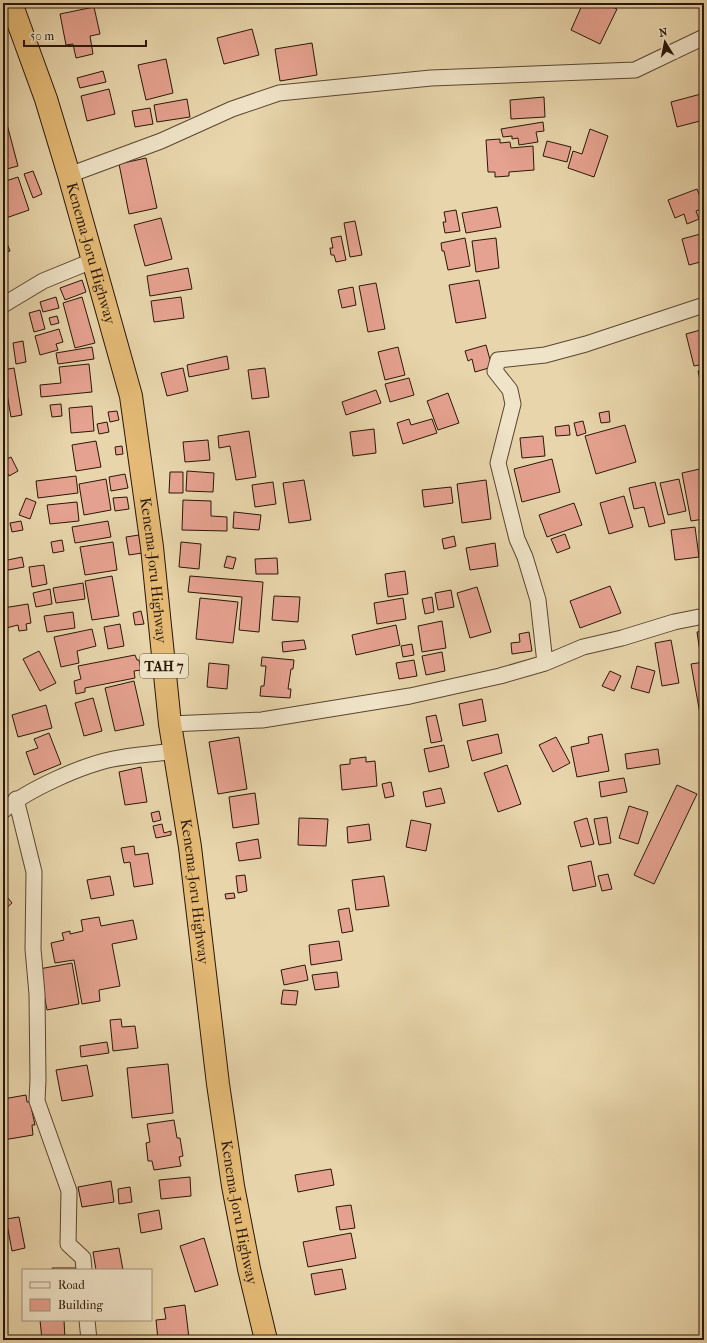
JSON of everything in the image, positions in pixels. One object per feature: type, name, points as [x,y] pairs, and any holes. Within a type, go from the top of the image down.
[{"type":"highway","name":"Kenema-Joru Highway","points":[[12,3],[46,99],[70,175],[92,261],[115,334],[131,396],[152,547],[170,724],[190,847],[218,1084],[233,1186],[249,1269],[266,1340]]},
{"type":"street","points":[[70,175],[161,141],[232,109],[279,93],[431,78],[634,70],[704,37]]},
{"type":"street","points":[[3,304],[43,281],[92,261]]},
{"type":"street","points":[[545,663],[538,600],[525,557],[517,538],[498,464],[513,404],[510,390],[495,371],[498,360],[545,355],[586,344],[704,305]]},
{"type":"street","points":[[170,724],[262,720],[396,699],[500,676],[545,663],[583,646],[622,638],[674,622],[704,616]]},
{"type":"street","points":[[3,810],[16,799],[69,774],[112,759],[174,751]]},
{"type":"street","points":[[16,799],[34,872],[33,949],[37,994],[37,1101],[68,1191],[68,1244],[83,1258],[84,1269]]},
{"type":"street","points":[[87,1321],[89,1340]]},
{"type":"building","points":[[583,3],[603,3],[617,9],[600,44],[571,30]]},
{"type":"building","points":[[94,7],[100,34],[90,36],[93,54],[76,58],[73,44],[66,45],[60,14]]},
{"type":"building","points":[[252,29],[259,55],[224,64],[217,38]]},
{"type":"building","points":[[312,43],[317,75],[280,81],[275,49]]},
{"type":"building","points":[[166,59],[173,93],[146,100],[138,65]]},
{"type":"building","points":[[103,71],[106,82],[80,88],[77,78]]},
{"type":"building","points":[[109,89],[115,114],[87,121],[81,96]]},
{"type":"building","points":[[701,94],[704,106],[704,120],[677,127],[671,102]]},
{"type":"building","points":[[544,97],[545,117],[511,119],[510,100]]},
{"type":"building","points":[[187,99],[190,117],[157,122],[154,105]]},
{"type":"building","points":[[150,108],[153,124],[135,127],[132,111]]},
{"type":"building","points":[[3,109],[18,166],[3,170]]},
{"type":"building","points":[[543,122],[544,131],[536,132],[538,142],[519,145],[518,138],[512,139],[512,136],[503,137],[501,129]]},
{"type":"building","points":[[590,129],[608,136],[594,177],[568,168],[573,151],[582,154]]},
{"type":"building","points":[[500,139],[500,143],[510,142],[511,148],[533,146],[534,170],[509,172],[509,176],[495,177],[495,172],[488,172],[486,140]]},
{"type":"building","points":[[547,141],[571,147],[567,162],[543,156]]},
{"type":"building","points":[[146,158],[157,208],[129,214],[119,164]]},
{"type":"building","points":[[33,171],[42,194],[33,198],[24,174]]},
{"type":"building","points":[[18,177],[29,210],[6,218],[3,210],[3,182]]},
{"type":"building","points":[[697,189],[704,206],[704,208],[696,211],[699,219],[687,224],[684,214],[675,218],[668,200]]},
{"type":"building","points":[[497,207],[501,227],[466,233],[462,213]]},
{"type":"building","points":[[456,210],[460,231],[445,233],[443,222],[446,222],[444,212]]},
{"type":"building","points":[[161,218],[172,259],[145,266],[134,225]]},
{"type":"building","points":[[355,221],[362,255],[350,257],[344,223]]},
{"type":"building","points":[[704,233],[704,261],[689,265],[682,239]]},
{"type":"building","points":[[341,236],[346,260],[336,262],[334,255],[331,255],[330,248],[333,248],[331,238]]},
{"type":"building","points":[[465,238],[470,266],[448,270],[441,243]]},
{"type":"building","points":[[496,238],[499,268],[476,272],[472,241]]},
{"type":"building","points":[[6,241],[10,251],[3,253],[3,242]]},
{"type":"building","points":[[188,268],[192,289],[150,296],[147,276]]},
{"type":"building","points":[[82,280],[86,292],[65,300],[60,288]]},
{"type":"building","points":[[479,280],[486,318],[456,323],[449,285]]},
{"type":"building","points":[[376,283],[385,329],[368,332],[359,286]]},
{"type":"building","points":[[353,287],[356,305],[342,308],[338,290]]},
{"type":"building","points":[[56,297],[59,308],[43,312],[40,302]]},
{"type":"building","points":[[82,297],[95,343],[75,348],[63,303]]},
{"type":"building","points":[[181,297],[184,318],[154,322],[151,301]]},
{"type":"building","points":[[40,310],[45,329],[34,332],[29,313]]},
{"type":"building","points":[[57,316],[59,323],[51,325],[49,318]]},
{"type":"building","points":[[59,329],[63,342],[56,344],[58,350],[40,355],[35,336]]},
{"type":"building","points":[[704,329],[704,364],[694,366],[686,334]]},
{"type":"building","points":[[23,341],[26,362],[16,364],[13,343]]},
{"type":"building","points":[[486,345],[492,367],[475,372],[472,359],[468,361],[465,351]]},
{"type":"building","points":[[92,347],[94,359],[58,364],[56,353]]},
{"type":"building","points":[[398,347],[405,375],[385,380],[378,352]]},
{"type":"building","points":[[227,356],[229,369],[189,377],[187,365]]},
{"type":"building","points":[[89,364],[92,392],[41,397],[40,385],[61,383],[59,367]]},
{"type":"building","points":[[14,368],[22,415],[11,417],[7,394],[3,394],[3,370]]},
{"type":"building","points":[[183,368],[188,391],[167,396],[161,373]]},
{"type":"building","points":[[265,368],[269,397],[252,399],[248,370]]},
{"type":"building","points":[[704,370],[704,384],[701,385],[698,371]]},
{"type":"building","points":[[409,378],[414,395],[390,402],[385,384]]},
{"type":"building","points":[[376,390],[381,403],[346,415],[342,402]]},
{"type":"building","points":[[448,393],[459,423],[438,430],[427,401]]},
{"type":"building","points":[[61,404],[62,416],[52,417],[50,405]]},
{"type":"building","points":[[92,406],[94,431],[71,433],[69,408]]},
{"type":"building","points":[[117,411],[119,420],[110,422],[108,412]]},
{"type":"building","points":[[609,411],[610,422],[601,423],[599,413]]},
{"type":"building","points":[[409,419],[411,425],[432,419],[437,433],[403,444],[397,423]]},
{"type":"building","points":[[583,421],[586,433],[577,436],[574,423]]},
{"type":"building","points":[[107,422],[109,432],[99,434],[97,424]]},
{"type":"building","points":[[569,425],[570,435],[556,436],[555,427]]},
{"type":"building","points":[[625,425],[636,462],[596,474],[585,436]]},
{"type":"building","points":[[374,429],[376,453],[353,456],[350,432]]},
{"type":"building","points":[[249,431],[256,477],[236,480],[230,446],[219,448],[218,436]]},
{"type":"building","points":[[543,436],[545,456],[522,458],[520,438]]},
{"type":"building","points":[[208,440],[210,460],[185,462],[183,442]]},
{"type":"building","points":[[96,441],[101,467],[76,471],[72,445]]},
{"type":"building","points":[[122,446],[123,454],[116,455],[115,447]]},
{"type":"building","points":[[11,457],[18,471],[9,476],[3,465],[3,461]]},
{"type":"building","points":[[552,459],[560,492],[522,502],[514,469]]},
{"type":"building","points":[[704,468],[704,519],[691,521],[682,473]]},
{"type":"building","points":[[187,471],[214,473],[213,492],[186,491]]},
{"type":"building","points":[[170,472],[183,472],[183,493],[169,493]]},
{"type":"building","points":[[125,474],[128,488],[111,491],[109,477]]},
{"type":"building","points":[[76,476],[78,493],[38,498],[36,481]]},
{"type":"building","points":[[106,479],[111,510],[84,515],[79,484]]},
{"type":"building","points":[[679,479],[686,511],[668,515],[660,483]]},
{"type":"building","points":[[304,480],[311,520],[289,523],[283,483]]},
{"type":"building","points":[[486,480],[491,519],[462,523],[457,484]]},
{"type":"building","points":[[273,482],[276,504],[255,507],[252,485]]},
{"type":"building","points":[[655,482],[665,523],[649,527],[644,507],[634,509],[629,488]]},
{"type":"building","points":[[451,487],[453,503],[424,507],[422,490]]},
{"type":"building","points":[[624,496],[633,527],[609,534],[600,503]]},
{"type":"building","points":[[127,497],[129,509],[115,511],[113,498]]},
{"type":"building","points":[[26,498],[36,502],[30,519],[19,515]]},
{"type":"building","points":[[183,500],[211,501],[211,516],[227,517],[227,531],[182,530]]},
{"type":"building","points":[[77,502],[79,521],[50,524],[47,505]]},
{"type":"building","points":[[574,503],[582,525],[547,537],[539,515]]},
{"type":"building","points":[[234,512],[261,515],[259,530],[233,528]]},
{"type":"building","points":[[21,521],[23,530],[12,532],[10,523]]},
{"type":"building","points":[[108,521],[111,537],[75,543],[72,527]]},
{"type":"building","points":[[695,527],[699,557],[675,560],[671,530]]},
{"type":"building","points":[[704,530],[704,556],[699,531]]},
{"type":"building","points":[[565,534],[570,548],[557,553],[551,539]]},
{"type":"building","points":[[139,535],[142,553],[129,555],[126,537]]},
{"type":"building","points":[[454,536],[456,546],[444,549],[442,539]]},
{"type":"building","points":[[62,540],[64,551],[53,553],[51,542]]},
{"type":"building","points":[[113,542],[117,570],[85,575],[80,547]]},
{"type":"building","points":[[181,542],[201,544],[199,569],[179,567]]},
{"type":"building","points":[[495,543],[498,566],[470,570],[466,548]]},
{"type":"building","points":[[227,556],[236,558],[233,569],[224,567]]},
{"type":"building","points":[[22,557],[24,567],[3,571],[3,561]]},
{"type":"building","points":[[277,558],[278,574],[256,574],[255,559]]},
{"type":"building","points":[[44,565],[47,584],[32,587],[29,567]]},
{"type":"building","points":[[405,571],[408,594],[388,597],[385,574]]},
{"type":"building","points":[[112,576],[119,616],[92,620],[85,581]]},
{"type":"building","points":[[190,576],[263,582],[259,632],[239,630],[242,597],[188,592]]},
{"type":"building","points":[[83,583],[85,599],[56,603],[53,588]]},
{"type":"building","points":[[610,586],[621,613],[580,628],[570,601]]},
{"type":"building","points":[[477,587],[491,632],[470,638],[457,593]]},
{"type":"building","points":[[50,589],[52,604],[36,607],[33,593]]},
{"type":"building","points":[[451,590],[454,607],[438,610],[435,593]]},
{"type":"building","points":[[274,596],[300,597],[298,622],[272,620]]},
{"type":"building","points":[[432,597],[434,612],[425,614],[422,599]]},
{"type":"building","points":[[200,598],[238,602],[233,643],[196,639]]},
{"type":"building","points":[[403,598],[406,619],[377,624],[374,603]]},
{"type":"building","points":[[28,604],[31,623],[26,624],[27,630],[19,631],[18,625],[6,628],[3,608]]},
{"type":"building","points":[[141,611],[144,624],[135,625],[133,613]]},
{"type":"building","points":[[73,612],[75,628],[47,632],[44,616]]},
{"type":"building","points":[[442,621],[446,648],[422,652],[418,626]]},
{"type":"building","points":[[120,624],[124,646],[108,649],[104,627]]},
{"type":"building","points":[[396,625],[400,645],[356,655],[352,635]]},
{"type":"building","points":[[92,629],[96,646],[77,651],[79,663],[61,667],[54,637]]},
{"type":"building","points":[[704,631],[704,659],[701,659],[697,632]]},
{"type":"building","points":[[529,632],[532,651],[512,654],[511,643],[520,642],[519,634]]},
{"type":"building","points":[[304,640],[306,649],[283,652],[282,642]]},
{"type":"building","points":[[671,640],[679,683],[662,686],[655,643]]},
{"type":"building","points":[[412,644],[414,655],[403,657],[401,646]]},
{"type":"building","points":[[39,651],[56,683],[40,691],[23,659]]},
{"type":"building","points":[[442,652],[445,671],[426,675],[422,656]]},
{"type":"building","points":[[135,655],[137,660],[139,660],[141,670],[134,671],[135,678],[85,688],[85,692],[76,694],[74,681],[81,679],[78,666]]},
{"type":"building","points":[[262,657],[294,660],[288,689],[291,689],[290,698],[260,696],[261,686],[264,686],[266,666],[261,666]]},
{"type":"building","points":[[414,660],[417,676],[399,679],[396,663]]},
{"type":"building","points":[[704,662],[704,736],[691,664]]},
{"type":"building","points":[[209,663],[229,665],[227,689],[207,687]]},
{"type":"building","points":[[637,666],[655,671],[649,693],[631,688]]},
{"type":"building","points":[[610,671],[621,676],[614,691],[602,686]]},
{"type":"building","points":[[134,681],[144,725],[115,731],[105,688]]},
{"type":"building","points":[[93,698],[102,731],[84,736],[75,703]]},
{"type":"building","points":[[482,699],[486,721],[463,726],[459,704]]},
{"type":"building","points":[[46,705],[52,728],[18,737],[12,715]]},
{"type":"building","points":[[436,715],[442,741],[431,743],[426,717]]},
{"type":"building","points":[[49,733],[61,764],[34,775],[26,752],[38,748],[34,739]]},
{"type":"building","points":[[498,734],[502,753],[472,761],[467,741]]},
{"type":"building","points":[[602,734],[609,771],[577,777],[571,747],[589,743],[588,737]]},
{"type":"building","points":[[239,737],[247,789],[218,794],[209,742]]},
{"type":"building","points":[[556,737],[570,763],[553,772],[539,745]]},
{"type":"building","points":[[444,745],[449,767],[429,772],[424,749]]},
{"type":"building","points":[[658,749],[660,764],[627,769],[625,754]]},
{"type":"building","points":[[366,757],[366,762],[375,761],[377,786],[342,790],[340,765],[350,764],[350,759]]},
{"type":"building","points":[[507,765],[521,804],[498,812],[484,773]]},
{"type":"building","points":[[141,767],[147,802],[125,805],[119,772]]},
{"type":"building","points":[[624,778],[627,792],[601,797],[599,782]]},
{"type":"building","points":[[391,782],[394,796],[385,798],[382,784]]},
{"type":"building","points":[[677,785],[697,794],[654,884],[634,875]]},
{"type":"building","points":[[441,788],[445,803],[426,807],[423,792]]},
{"type":"building","points":[[255,793],[259,824],[233,828],[229,797]]},
{"type":"building","points":[[629,806],[648,812],[638,844],[619,838]]},
{"type":"building","points":[[159,811],[161,820],[153,822],[151,813]]},
{"type":"building","points":[[607,817],[611,843],[599,845],[594,819]]},
{"type":"building","points":[[299,818],[328,819],[326,846],[298,845]]},
{"type":"building","points":[[587,818],[594,844],[581,847],[574,822]]},
{"type":"building","points":[[411,820],[431,824],[426,851],[406,847]]},
{"type":"building","points":[[162,824],[164,833],[171,831],[171,835],[156,838],[153,826]]},
{"type":"building","points":[[369,824],[371,840],[348,843],[347,827]]},
{"type":"building","points":[[258,839],[261,858],[239,861],[236,843]]},
{"type":"building","points":[[134,846],[135,855],[148,853],[153,884],[134,887],[130,862],[124,863],[121,848]]},
{"type":"building","points":[[591,861],[596,886],[573,891],[568,866]]},
{"type":"building","points":[[608,874],[612,889],[602,891],[598,876]]},
{"type":"building","points":[[245,875],[247,891],[238,893],[236,876]]},
{"type":"building","points":[[110,876],[114,895],[91,899],[87,880]]},
{"type":"building","points":[[384,876],[389,906],[356,910],[352,880]]},
{"type":"building","points":[[3,892],[12,903],[3,911]]},
{"type":"building","points":[[234,893],[235,898],[226,899],[225,894]]},
{"type":"building","points":[[349,908],[353,931],[342,933],[338,910]]},
{"type":"building","points":[[99,917],[101,926],[133,920],[137,939],[112,944],[120,986],[99,990],[100,1001],[82,1004],[74,960],[55,963],[51,943],[64,940],[62,933],[70,931],[70,934],[83,931],[81,920]]},
{"type":"building","points":[[339,941],[342,960],[311,965],[309,945]]},
{"type":"building","points":[[72,963],[79,1004],[47,1010],[39,969]]},
{"type":"building","points":[[305,965],[308,980],[284,985],[281,970]]},
{"type":"building","points":[[337,972],[339,987],[315,990],[312,975]]},
{"type":"building","points":[[283,990],[298,991],[296,1005],[281,1004]]},
{"type":"building","points":[[121,1019],[122,1027],[135,1026],[138,1048],[113,1051],[110,1020]]},
{"type":"building","points":[[107,1042],[109,1053],[81,1057],[80,1046]]},
{"type":"building","points":[[168,1064],[173,1113],[132,1118],[127,1068]]},
{"type":"building","points":[[87,1065],[93,1096],[62,1101],[56,1070]]},
{"type":"building","points":[[26,1095],[27,1102],[30,1102],[35,1125],[32,1125],[33,1135],[3,1140],[3,1099]]},
{"type":"building","points":[[174,1120],[177,1138],[180,1138],[183,1156],[179,1157],[181,1166],[154,1170],[152,1161],[148,1161],[146,1143],[150,1142],[147,1124]]},
{"type":"building","points":[[331,1169],[334,1185],[298,1192],[295,1175]]},
{"type":"building","points":[[190,1177],[191,1196],[161,1199],[159,1180]]},
{"type":"building","points":[[111,1181],[114,1202],[82,1207],[78,1187]]},
{"type":"building","points":[[130,1187],[132,1202],[119,1204],[118,1189]]},
{"type":"building","points":[[351,1205],[355,1228],[340,1230],[336,1207]]},
{"type":"building","points":[[159,1210],[162,1229],[141,1233],[138,1214]]},
{"type":"building","points":[[19,1217],[25,1248],[12,1251],[6,1219]]},
{"type":"building","points":[[351,1233],[356,1258],[308,1267],[303,1242]]},
{"type":"building","points":[[204,1238],[218,1285],[195,1292],[180,1246]]},
{"type":"building","points":[[119,1248],[123,1269],[96,1269],[93,1252]]},
{"type":"building","points":[[52,1268],[76,1268],[76,1269]]},
{"type":"building","points":[[342,1269],[346,1289],[315,1295],[311,1274]]},
{"type":"building","points":[[185,1305],[189,1338],[158,1340],[156,1320],[166,1319],[164,1308]]},
{"type":"building","points":[[40,1321],[64,1321],[65,1339],[84,1337],[84,1340],[42,1340]]}]
